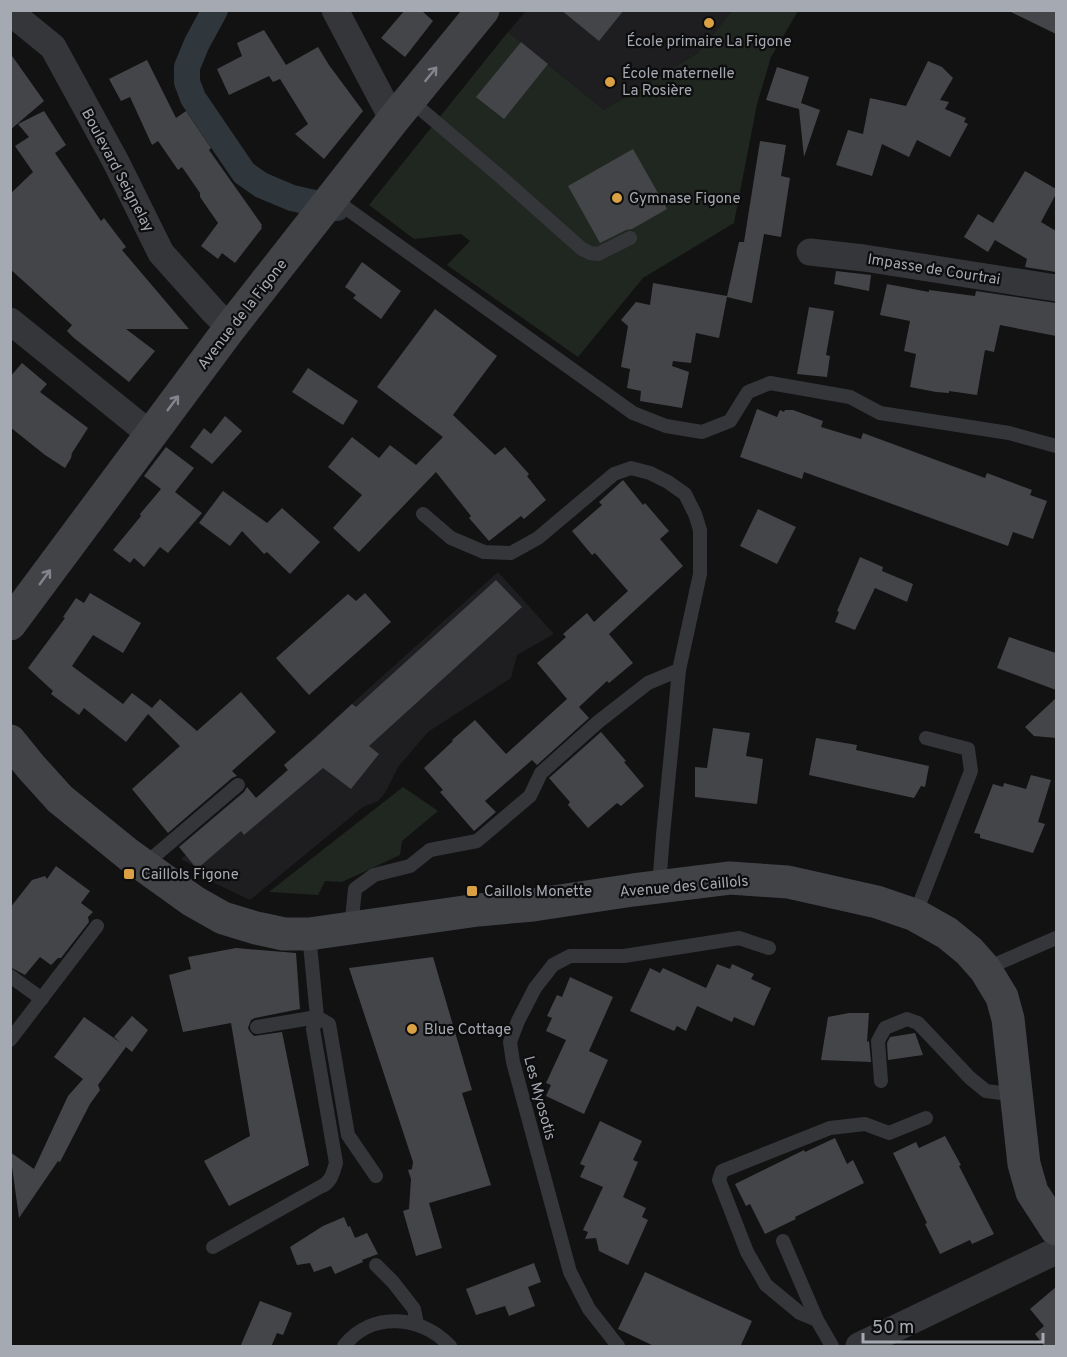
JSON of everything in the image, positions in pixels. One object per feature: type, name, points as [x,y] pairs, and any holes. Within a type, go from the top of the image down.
[{"type":"street","points":[[335,10],[401,110]]},
{"type":"street","name":"Avenue de la Figone","points":[[10,624],[230,328],[401,110],[483,10]]},
{"type":"street","name":"Boulevard Seignelay","points":[[10,12],[52,47],[116,162],[161,253],[230,328]]},
{"type":"street","name":"Impasse de Courtrai","points":[[810,252],[864,258],[1056,288]]},
{"type":"street","points":[[10,321],[150,434]]},
{"type":"street","name":"Avenue des Caillols","points":[[10,741],[21,776],[60,799],[193,901],[223,918],[284,934],[309,934],[730,878],[788,882],[877,902],[915,915],[946,933],[969,951],[986,969],[1002,997],[1008,1019],[1024,1164],[1032,1192],[1056,1229]]},
{"type":"street","points":[[859,1347],[1056,1251]]},
{"type":"lane","points":[[401,110],[502,178],[582,249],[598,254],[630,238]]},
{"type":"lane","points":[[330,201],[633,413],[666,426],[702,432],[730,421],[748,392],[770,383],[850,397],[880,413],[1009,433],[1056,446]]},
{"type":"lane","points":[[423,514],[451,538],[484,552],[512,553],[538,538],[614,474],[631,468],[650,473],[685,494],[700,530],[700,574],[679,670],[659,886]]},
{"type":"lane","points":[[351,928],[356,889],[374,875],[410,866],[430,850],[477,841],[530,796],[541,773],[598,722],[648,683],[679,670]]},
{"type":"lane","points":[[915,915],[971,771],[968,748],[926,738]]},
{"type":"lane","points":[[144,865],[238,785]]},
{"type":"lane","points":[[10,1040],[98,926]]},
{"type":"lane","points":[[213,1247],[327,1185],[333,1174],[336,1162],[313,1029],[316,1017],[309,934]]},
{"type":"lane","name":"Les Myosotis","points":[[618,1347],[589,1309],[570,1272],[513,1062],[510,1042],[535,988],[553,965],[570,956],[624,956],[738,938],[769,948]]},
{"type":"lane","points":[[986,969],[1056,938]]},
{"type":"lane","points":[[10,976],[42,999]]},
{"type":"lane","points":[[257,1027],[316,1017],[328,1024],[348,1135],[376,1176]]},
{"type":"lane","points":[[881,1082],[879,1041],[885,1028],[907,1019],[918,1023],[970,1078],[986,1091],[1017,1095]]},
{"type":"lane","points":[[817,1320],[800,1313],[766,1285],[747,1252],[719,1180],[722,1171],[830,1128],[865,1124],[889,1133],[926,1118]]},
{"type":"lane","points":[[783,1240],[817,1320],[832,1347]]},
{"type":"lane","points":[[376,1265],[414,1309],[417,1324]]},
{"type":"lane","points":[[344,1347],[356,1334],[367,1328],[392,1321],[405,1321],[429,1329],[440,1336],[450,1347]]},
{"type":"shaded area","name":"École maternelle La Rosière","points":[[526,11],[732,11],[698,53],[604,110],[508,32]]},
{"type":"shaded area","points":[[732,11],[798,11],[771,57],[757,104],[734,223],[643,278],[578,357],[447,265],[470,241],[461,234],[414,239],[369,205],[508,32],[604,110],[698,53]]},
{"type":"shaded area","points":[[498,572],[554,634],[517,655],[511,678],[428,732],[398,767],[385,793],[378,801],[363,807],[250,900],[210,881],[198,868],[181,859],[253,795],[256,798],[287,770],[284,765]]},
{"type":"shaded area","points":[[403,787],[438,811],[402,841],[400,855],[342,882],[325,881],[318,895],[269,892]]},
{"type":"building","points":[[405,10],[421,10],[433,21],[405,57],[381,38]]},
{"type":"building","points":[[561,10],[624,10],[599,41]]},
{"type":"building","points":[[1007,10],[1056,10],[1056,34]]},
{"type":"building","points":[[264,30],[286,65],[318,47],[363,111],[324,159],[295,134],[308,124],[280,79],[273,82],[269,76],[229,95],[217,69],[242,56],[237,43]]},
{"type":"building","points":[[521,42],[548,64],[504,119],[476,97]]},
{"type":"building","points":[[10,53],[44,101],[10,130]]},
{"type":"building","points":[[147,60],[176,118],[186,111],[211,148],[209,150],[262,225],[235,263],[222,253],[218,259],[201,246],[218,223],[182,167],[178,170],[158,141],[152,145],[130,97],[121,101],[109,79]]},
{"type":"building","points":[[928,61],[942,67],[953,78],[940,100],[949,102],[945,109],[966,118],[964,122],[968,124],[950,157],[917,140],[909,157],[882,144],[872,176],[836,165],[848,130],[863,134],[870,98],[906,106]]},
{"type":"building","points":[[777,67],[809,77],[801,103],[820,110],[804,157],[799,109],[766,100]]},
{"type":"building","points":[[44,111],[66,145],[55,153],[101,221],[104,218],[126,247],[122,250],[189,329],[126,329],[155,351],[129,382],[74,338],[67,331],[72,325],[10,269],[10,194],[33,172],[15,146],[29,137],[18,124]]},
{"type":"building","points":[[760,141],[786,145],[781,176],[790,178],[781,237],[764,234],[752,303],[727,297],[719,338],[696,333],[691,363],[673,361],[672,366],[689,372],[682,408],[640,401],[641,391],[627,388],[630,369],[621,367],[628,326],[621,320],[636,302],[650,305],[653,283],[727,296],[739,242],[744,242]]},
{"type":"building","name":"Gymnase Figone","points":[[633,149],[667,209],[632,229],[600,243],[568,186]]},
{"type":"building","points":[[1025,171],[1056,189],[1056,194],[1041,222],[1056,231],[1056,272],[1025,267],[1027,259],[995,240],[988,252],[964,237],[978,214],[993,223]]},
{"type":"building","points":[[362,262],[401,291],[381,319],[353,298],[356,295],[345,287]]},
{"type":"building","points":[[836,271],[871,275],[869,291],[834,284]]},
{"type":"building","points":[[887,284],[929,292],[929,290],[975,296],[976,291],[1056,303],[1056,336],[1000,325],[994,352],[985,350],[977,395],[949,391],[949,393],[936,392],[910,387],[916,354],[904,351],[910,321],[880,315]]},
{"type":"building","points":[[809,307],[834,311],[826,355],[830,356],[827,377],[797,374]]},
{"type":"building","points":[[435,309],[497,356],[453,415],[495,455],[505,447],[529,474],[527,476],[546,500],[524,519],[521,516],[489,541],[469,518],[471,516],[436,472],[359,552],[333,528],[362,495],[328,467],[352,437],[379,458],[390,445],[416,465],[443,437],[377,387]]},
{"type":"building","points":[[22,363],[47,384],[40,392],[88,428],[65,468],[10,427],[10,377]]},
{"type":"building","points":[[308,368],[358,401],[343,425],[292,392]]},
{"type":"building","points":[[757,409],[777,417],[780,410],[784,412],[793,410],[823,421],[821,427],[861,439],[863,433],[985,478],[987,473],[1032,490],[1030,495],[1047,501],[1033,539],[1013,532],[1008,546],[804,472],[802,479],[740,457]]},
{"type":"building","points":[[225,416],[242,431],[212,464],[190,447],[204,428],[211,434]]},
{"type":"building","points":[[166,447],[194,468],[175,492],[202,513],[168,553],[160,547],[144,567],[134,558],[130,563],[113,550],[161,489],[144,476]]},
{"type":"building","points":[[623,480],[643,505],[645,503],[669,531],[660,539],[683,566],[609,634],[633,663],[609,683],[607,681],[579,707],[589,718],[537,765],[532,760],[485,801],[496,812],[474,831],[440,792],[443,790],[424,768],[475,720],[506,754],[567,699],[537,663],[566,637],[563,634],[587,613],[594,622],[628,591],[595,553],[592,555],[572,531],[602,505],[599,502]]},
{"type":"building","points":[[223,491],[267,523],[282,508],[320,542],[290,574],[267,552],[264,554],[242,531],[230,546],[199,523]]},
{"type":"building","points":[[758,509],[796,527],[777,564],[740,546]]},
{"type":"building","points":[[860,557],[883,567],[882,571],[913,584],[907,602],[875,588],[855,630],[835,622],[839,612],[837,611]]},
{"type":"building","points":[[496,580],[522,607],[369,746],[379,754],[351,789],[323,768],[244,835],[241,831],[197,869],[179,847],[247,787],[256,798],[288,770],[284,765],[352,704],[356,707]]},
{"type":"building","points":[[90,593],[141,623],[123,653],[93,635],[72,666],[123,704],[132,693],[152,708],[160,699],[197,731],[241,692],[276,732],[232,771],[237,776],[168,833],[132,789],[180,746],[148,714],[126,742],[84,708],[79,715],[51,694],[53,691],[28,668],[65,618],[63,617],[76,598],[84,603]]},
{"type":"building","points":[[365,593],[391,622],[309,695],[276,658],[348,594],[356,601]]},
{"type":"building","points":[[1009,637],[1056,653],[1056,690],[997,668]]},
{"type":"building","points":[[1056,698],[1056,738],[1034,736],[1025,727]]},
{"type":"building","points":[[713,728],[750,733],[746,756],[763,759],[757,804],[695,797],[695,767],[707,768]]},
{"type":"building","points":[[601,732],[644,786],[621,806],[617,803],[588,828],[549,778]]},
{"type":"building","points":[[816,738],[857,745],[856,750],[929,766],[925,787],[921,786],[914,798],[809,775]]},
{"type":"building","points":[[1031,775],[1051,780],[1038,822],[1045,824],[1033,853],[980,838],[980,834],[974,833],[993,784],[1003,787],[1004,783],[1026,789]]},
{"type":"building","points":[[56,866],[90,891],[81,903],[93,912],[88,917],[89,922],[61,958],[51,965],[40,957],[25,975],[10,967],[10,908],[32,880],[45,876],[47,879]]},
{"type":"building","points":[[236,948],[296,953],[300,1009],[255,1018],[251,1020],[248,1028],[254,1036],[282,1032],[309,1165],[229,1206],[204,1161],[250,1136],[231,1023],[183,1032],[169,975],[191,969],[188,957]]},
{"type":"building","name":"Blue Cottage","points":[[433,957],[472,1090],[462,1093],[491,1185],[429,1203],[442,1248],[416,1256],[403,1211],[409,1209],[411,1179],[408,1170],[412,1169],[413,1162],[349,968]]},
{"type":"building","points":[[717,964],[730,969],[732,964],[754,974],[751,979],[771,988],[754,1026],[734,1017],[732,1022],[697,1006],[686,1031],[677,1026],[674,1031],[630,1011],[650,968],[660,973],[663,968],[706,988]]},
{"type":"building","points":[[570,977],[613,997],[589,1051],[608,1060],[584,1114],[546,1096],[551,1085],[546,1083],[566,1040],[546,1031],[552,1018],[547,1016],[557,995],[562,997]]},
{"type":"building","points":[[849,1013],[869,1013],[867,1042],[869,1041],[871,1062],[821,1060],[828,1017]]},
{"type":"building","points":[[132,1016],[148,1030],[132,1052],[126,1047],[98,1085],[100,1090],[90,1104],[60,1162],[58,1161],[19,1218],[10,1152],[34,1169],[68,1096],[83,1079],[54,1057],[84,1017],[121,1043],[114,1037]]},
{"type":"building","points":[[915,1033],[923,1055],[888,1060],[887,1043],[890,1037]]},
{"type":"building","points":[[600,1121],[642,1141],[633,1160],[638,1162],[623,1197],[646,1208],[642,1217],[648,1220],[628,1265],[599,1251],[596,1238],[585,1239],[588,1232],[583,1230],[603,1187],[580,1177],[585,1166],[580,1164]]},
{"type":"building","points":[[945,1136],[994,1234],[972,1244],[970,1240],[940,1254],[893,1153],[916,1142],[919,1148]]},
{"type":"building","points":[[835,1138],[847,1164],[853,1160],[864,1183],[765,1234],[750,1204],[746,1206],[735,1184],[804,1150],[805,1152]]},
{"type":"building","points":[[344,1217],[355,1238],[367,1233],[378,1254],[335,1274],[331,1266],[314,1272],[310,1263],[297,1265],[290,1247],[323,1226]]},
{"type":"building","points":[[534,1263],[541,1282],[528,1287],[535,1306],[509,1316],[505,1306],[476,1315],[466,1289]]},
{"type":"building","points":[[645,1272],[752,1321],[740,1347],[656,1347],[618,1329]]},
{"type":"building","points":[[1056,1287],[1056,1347],[1045,1347],[1035,1334],[1044,1326],[1030,1309]]},
{"type":"building","points":[[260,1301],[292,1313],[283,1335],[277,1333],[271,1347],[240,1347]]},
{"type":"waterway","points":[[215,10],[187,67],[187,82],[193,98],[244,173],[261,185],[292,198],[337,208]]},
{"type":"place","name":"École primaire La Figone","points":[[709,23]]},
{"type":"place","name":"École maternelle La Rosière","points":[[610,82]]},
{"type":"place","name":"Gymnase Figone","points":[[617,198]]},
{"type":"place","name":"Caillols Figone","points":[[129,874]]},
{"type":"place","name":"Caillols Monette","points":[[472,891]]},
{"type":"place","name":"Blue Cottage","points":[[412,1029]]}]
